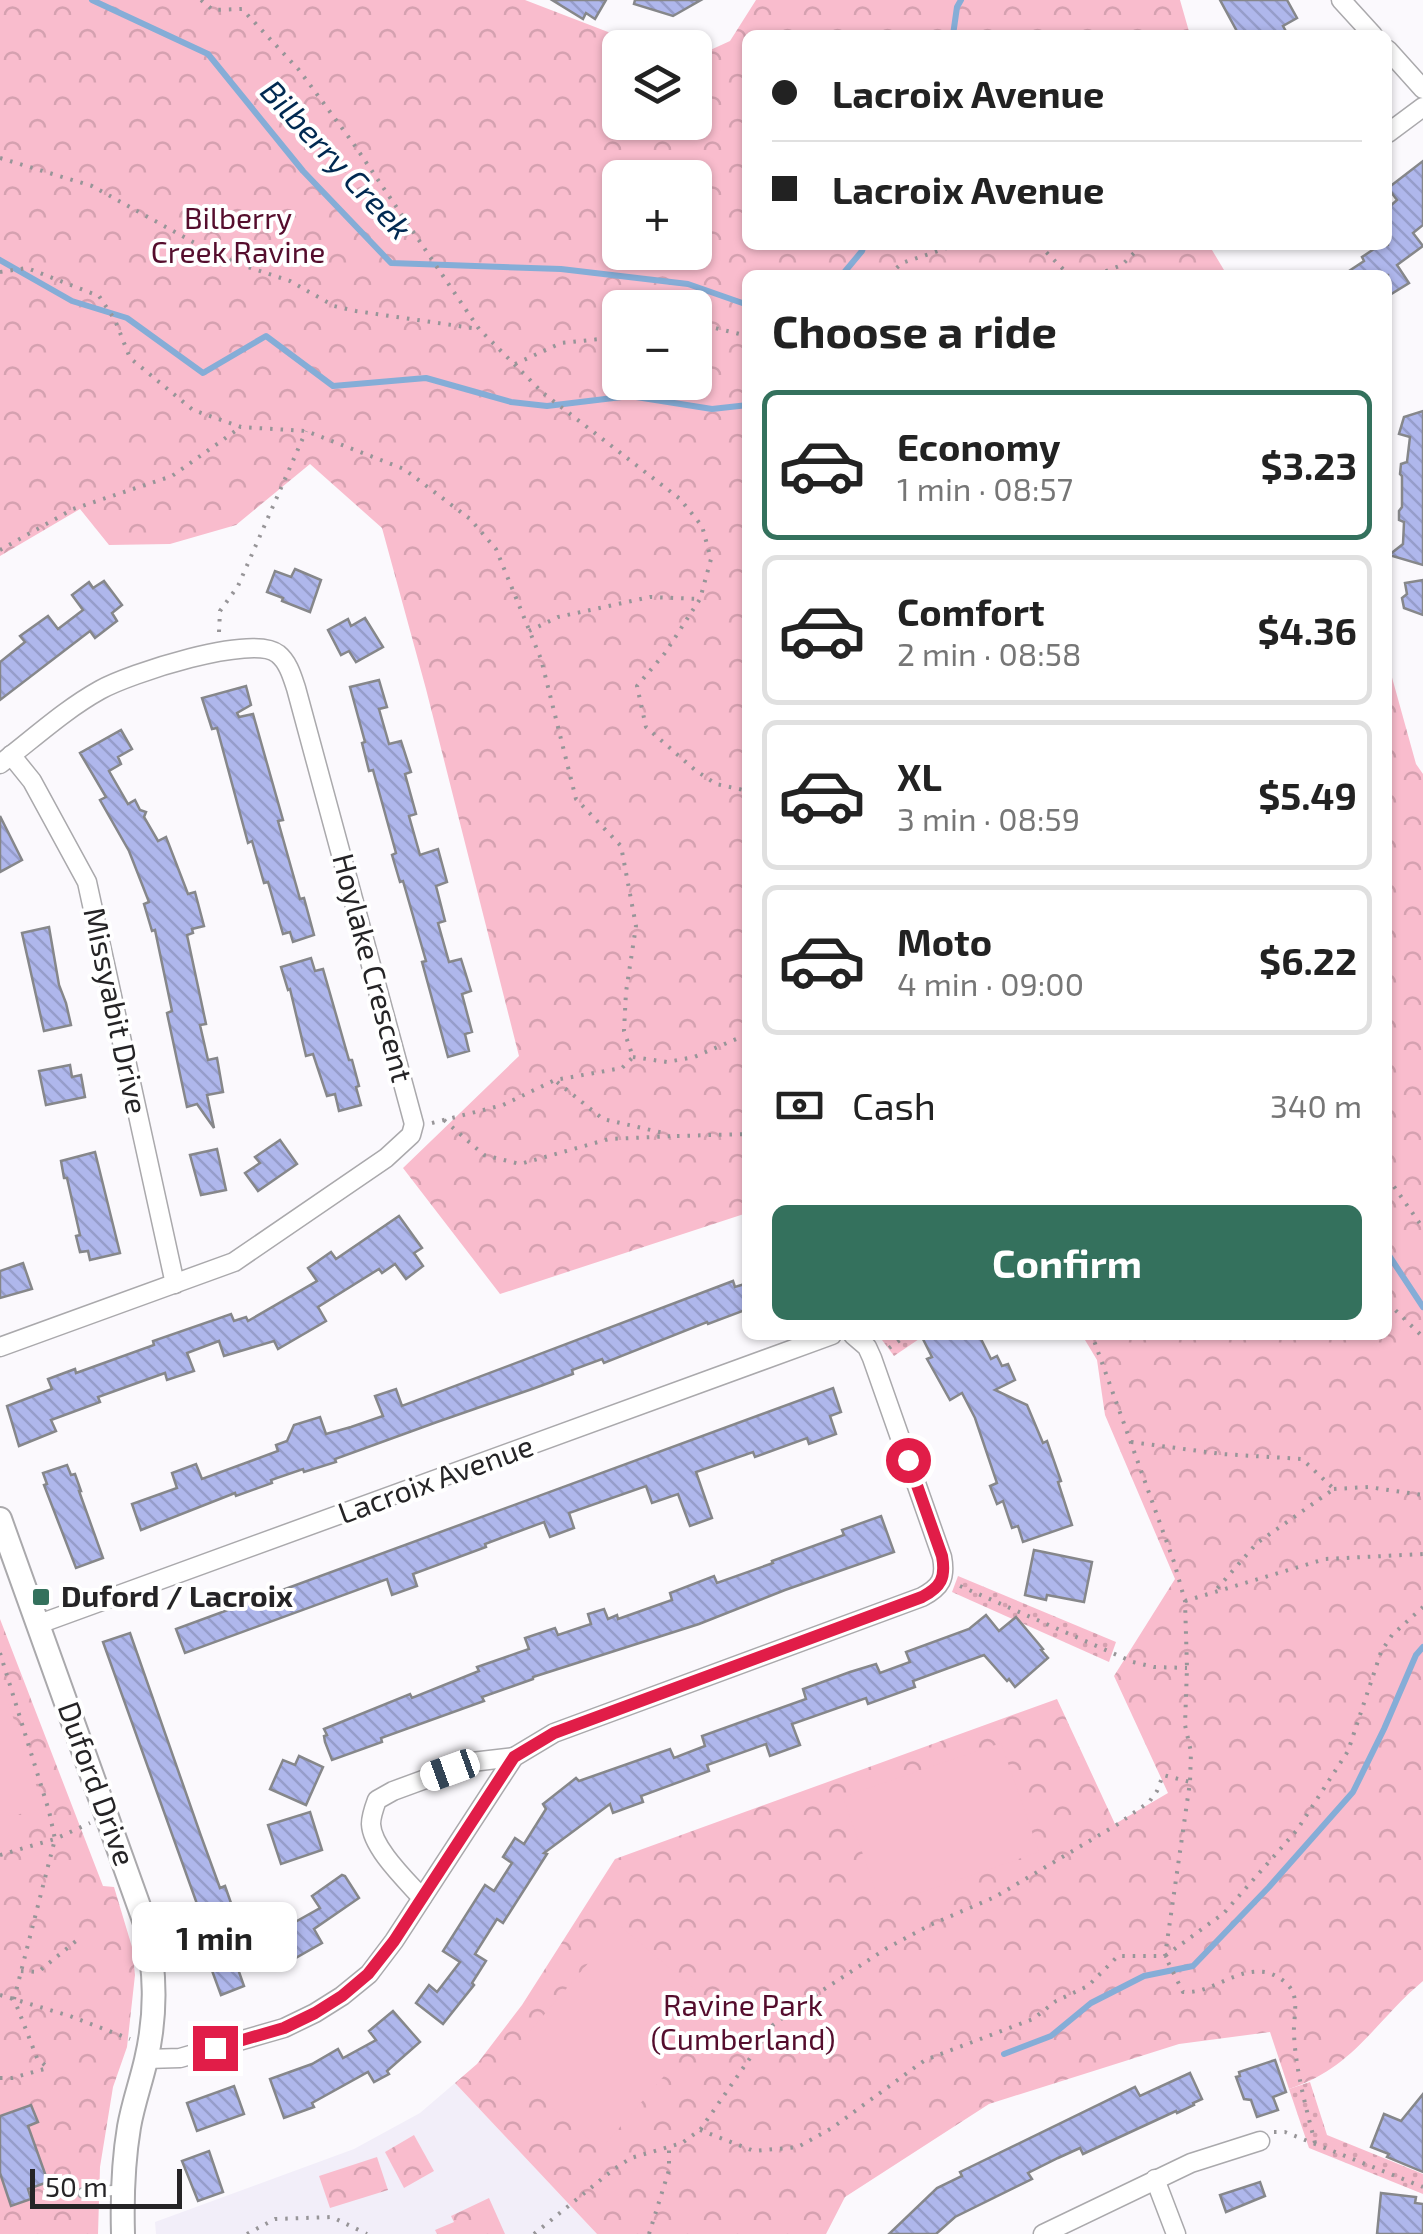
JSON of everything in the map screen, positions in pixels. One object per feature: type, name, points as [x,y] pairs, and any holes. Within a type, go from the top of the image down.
[{"type":"street","points":[[1341,0],[1369,30]]},
{"type":"street","points":[[1392,54],[1423,89]]},
{"type":"street","points":[[1392,130],[1423,107]]},
{"type":"street","name":"Hoylake Crescent","points":[[0,1346],[234,1262],[386,1158],[411,1136],[414,1124],[289,668],[278,654],[255,647],[214,652],[102,688],[6,760]]},
{"type":"street","name":"Missyabit Drive","points":[[6,760],[32,781],[87,882],[175,1284]]},
{"type":"street","name":"Lacroix Avenue","points":[[40,1624],[818,1340]]},
{"type":"street","points":[[422,1898],[395,1868],[372,1833],[370,1820],[377,1800],[472,1762],[514,1757],[554,1733],[935,1590],[942,1578],[942,1556],[872,1358],[859,1340]]},
{"type":"street","name":"Duford Drive","points":[[0,1519],[146,1923],[152,1952],[155,1998],[148,2051],[130,2124],[122,2190],[123,2234]]},
{"type":"street","points":[[148,2051],[180,2058],[284,2028],[342,1996],[368,1974],[394,1941],[514,1757]]},
{"type":"street","points":[[1043,2234],[1155,2179],[1260,2141]]},
{"type":"street","points":[[1155,2179],[1176,2234]]},
{"type":"lane","points":[[83,2193],[122,2190]]},
{"type":"path","points":[[201,0],[214,10],[242,9],[299,70],[462,306],[513,364],[582,425],[680,499],[702,526],[710,559],[700,599],[665,653],[637,686],[646,727],[716,784],[742,790]]},
{"type":"path","points":[[0,158],[92,186],[236,263],[290,281],[334,306],[479,328]]},
{"type":"path","points":[[894,270],[902,263],[943,250]]},
{"type":"path","points":[[1044,250],[1064,270]]},
{"type":"path","points":[[1109,270],[1122,265],[1137,250]]},
{"type":"path","points":[[1,272],[27,268],[99,296],[115,320],[130,358],[193,410],[241,427],[306,432],[404,469],[470,519],[496,549],[541,658],[576,800],[621,846],[636,926],[624,1031],[634,1056]]},
{"type":"path","points":[[712,328],[742,335]]},
{"type":"path","points":[[513,364],[561,343],[602,339]]},
{"type":"path","points":[[0,550],[73,508],[172,476],[241,427]]},
{"type":"path","points":[[214,652],[220,611],[238,586],[306,432]]},
{"type":"path","points":[[529,631],[558,617],[650,597],[700,599]]},
{"type":"path","points":[[634,1056],[667,1062],[694,1057],[742,1037]]},
{"type":"path","points":[[414,1124],[503,1105],[555,1080],[622,1068],[634,1056]]},
{"type":"path","points":[[555,1080],[603,1119],[676,1136]]},
{"type":"path","points":[[444,1120],[484,1155],[520,1164],[609,1138],[742,1134]]},
{"type":"path","points":[[1392,1184],[1423,1228]]},
{"type":"path","points":[[1392,1307],[1423,1337]]},
{"type":"path","points":[[1094,1340],[1185,1601],[1190,1782],[1164,1956],[1182,1992],[1196,1993],[1236,1974],[1266,1972],[1290,1987],[1296,1999],[1296,2063],[1315,2143]]},
{"type":"path","points":[[1131,1442],[1222,1454],[1302,1458],[1334,1490]]},
{"type":"path","points":[[1215,1591],[1257,1542],[1334,1490],[1368,1486],[1423,1495]]},
{"type":"path","points":[[1185,1601],[1325,1559],[1423,1554]]},
{"type":"path","points":[[942,1578],[1134,1662],[1187,1668]]},
{"type":"path","points":[[700,2130],[754,2151],[798,2147],[832,2128],[925,2060],[1033,2018],[1056,2001],[1088,1986],[1118,1956],[1164,1956],[1224,1913],[1297,1830],[1348,1751],[1381,1652],[1392,1635],[1423,1607]]},
{"type":"path","points":[[0,1653],[54,1839],[14,1999],[37,2058],[48,2068],[0,2078]]},
{"type":"path","points":[[534,2234],[614,2169],[632,2158],[682,2142],[700,2130],[773,2025],[800,2005],[886,1948],[995,1897],[1118,1824],[1149,1802],[1163,1775],[1190,1782]]},
{"type":"path","points":[[0,1855],[54,1839],[107,1816]]},
{"type":"path","points":[[22,1971],[38,1972],[76,1941]]},
{"type":"path","points":[[0,1995],[148,2051]]},
{"type":"path","points":[[1260,2141],[1262,2134],[1278,2131],[1423,2187]]},
{"type":"path","points":[[649,2234],[669,2170],[669,2147]]},
{"type":"path","points":[[247,2234],[274,2219],[332,2217],[367,2234]]},
{"type":"shaded area","points":[[455,2083],[597,2234],[156,2234],[155,2222],[354,2149],[420,2113]]},
{"type":"green space","name":"Bilberry Creek Ravine","points":[[0,0],[525,0],[603,30],[602,140],[712,140],[712,49],[730,41],[756,0],[1180,0],[1189,30],[742,30],[742,250],[1212,250],[1224,270],[742,270],[742,1215],[500,1294],[403,1168],[519,1056],[382,528],[310,464],[236,525],[170,544],[109,545],[80,509],[0,556]]},
{"type":"green space","name":"Ravine Park (Cumberland)","points":[[1392,677],[1416,764],[1423,774],[1423,1981],[1331,2069],[1289,2089],[1270,2032],[1179,2044],[989,2104],[845,2197],[826,2234],[597,2234],[455,2083],[477,2064],[522,2005],[615,1859],[1057,1699],[1115,1824],[1168,1793],[1114,1676],[1175,1579],[1105,1415],[1097,1360],[1085,1340],[1392,1340]]},
{"type":"green space","points":[[882,1340],[918,1340],[894,1356]]},
{"type":"green space","points":[[958,1576],[1116,1642],[1109,1662],[952,1592]]},
{"type":"green space","points":[[0,1619],[103,1886],[114,1887],[132,1947],[135,1975],[127,2047],[113,2087],[100,2167],[98,2234],[0,2234]]},
{"type":"green space","points":[[0,1679],[44,1808],[0,1819]]},
{"type":"green space","points":[[1001,1743],[1039,1852],[881,1906],[843,1797]]},
{"type":"green space","points":[[620,1926],[720,2011],[601,2149],[501,2065]]},
{"type":"green space","points":[[1310,2082],[1327,2135],[1423,2174],[1423,2194],[1309,2148],[1289,2089]]},
{"type":"green space","points":[[414,2135],[434,2171],[404,2188],[385,2152]]},
{"type":"green space","points":[[377,2157],[388,2190],[330,2208],[319,2176]]},
{"type":"green space","points":[[489,2198],[505,2234],[437,2234],[435,2230],[454,2222],[451,2216]]},
{"type":"building","points":[[552,0],[606,0],[595,19],[586,13],[583,19]]},
{"type":"building","points":[[635,0],[701,0],[673,16],[634,4]]},
{"type":"building","points":[[1220,0],[1287,0],[1297,18],[1283,26],[1285,30],[1236,30]]},
{"type":"building","points":[[1423,161],[1423,225],[1413,233],[1423,246],[1397,265],[1409,283],[1392,294],[1392,270],[1350,270],[1372,250],[1392,250],[1392,204],[1397,200],[1392,185]]},
{"type":"building","points":[[1423,411],[1423,565],[1392,556],[1403,544],[1400,474],[1401,464],[1407,462],[1410,437],[1399,434],[1404,417]]},
{"type":"building","points":[[295,569],[321,580],[310,612],[267,592],[275,571],[291,577]]},
{"type":"building","points":[[1423,580],[1423,615],[1404,608],[1402,598],[1407,594],[1405,583]]},
{"type":"building","points":[[104,581],[122,605],[112,613],[117,621],[95,638],[90,631],[0,700],[0,662],[25,642],[20,636],[48,616],[58,629],[83,610],[72,595],[89,582],[93,588]]},
{"type":"building","points":[[365,618],[383,647],[356,662],[349,651],[341,655],[328,630],[348,619],[351,626]]},
{"type":"building","points":[[379,680],[387,707],[379,709],[389,744],[401,741],[411,772],[405,774],[416,814],[409,816],[420,855],[438,849],[447,882],[436,886],[445,921],[438,923],[449,962],[461,959],[471,991],[462,994],[472,1032],[465,1034],[469,1051],[448,1057],[422,962],[426,961],[392,855],[396,853],[373,770],[369,771],[350,687]]},
{"type":"building","points":[[246,686],[251,705],[237,713],[239,717],[253,714],[283,820],[278,821],[314,935],[293,942],[290,932],[283,934],[268,882],[264,883],[252,841],[248,843],[217,728],[212,729],[202,698]]},
{"type":"building","points":[[121,730],[132,749],[118,757],[121,764],[109,771],[128,804],[135,800],[140,810],[146,812],[144,817],[158,841],[166,837],[188,894],[195,892],[204,926],[187,935],[206,1024],[200,1025],[208,1060],[217,1058],[223,1092],[207,1095],[214,1128],[197,1104],[187,1107],[155,930],[152,931],[144,904],[149,902],[129,851],[100,800],[106,797],[80,753]]},
{"type":"building","points":[[0,816],[22,860],[0,872]]},
{"type":"building","points":[[49,927],[71,1025],[44,1031],[22,933]]},
{"type":"building","points":[[311,958],[315,971],[323,969],[359,1086],[356,1087],[361,1105],[339,1111],[335,1094],[327,1096],[313,1054],[306,1056],[281,967]]},
{"type":"building","points":[[70,1065],[72,1077],[81,1075],[85,1097],[46,1105],[39,1071]]},
{"type":"building","points":[[280,1140],[297,1164],[258,1191],[245,1173],[260,1163],[255,1157]]},
{"type":"building","points":[[217,1149],[226,1190],[201,1195],[190,1155]]},
{"type":"building","points":[[95,1152],[120,1253],[90,1260],[88,1251],[80,1252],[76,1236],[80,1235],[61,1161]]},
{"type":"building","points":[[399,1216],[422,1248],[414,1253],[423,1266],[406,1279],[395,1264],[382,1273],[379,1269],[318,1307],[326,1321],[278,1349],[274,1341],[224,1356],[219,1341],[187,1353],[194,1371],[167,1380],[165,1373],[98,1397],[100,1402],[51,1420],[56,1431],[19,1446],[7,1406],[52,1389],[48,1379],[75,1369],[76,1373],[231,1314],[234,1321],[246,1317],[248,1321],[317,1281],[308,1268],[331,1252],[336,1259]]},
{"type":"building","points":[[23,1263],[32,1289],[0,1298],[0,1271]]},
{"type":"building","points":[[733,1281],[735,1287],[742,1285],[742,1311],[604,1363],[602,1359],[572,1370],[573,1374],[335,1459],[336,1462],[271,1480],[272,1483],[236,1496],[235,1493],[141,1530],[132,1504],[177,1488],[172,1473],[196,1464],[202,1479],[278,1451],[276,1445],[287,1441],[294,1425],[320,1417],[326,1434],[383,1416],[375,1396],[396,1389],[402,1406]]},
{"type":"building","points":[[924,1340],[982,1340],[991,1359],[997,1356],[1002,1366],[1008,1364],[1015,1380],[995,1390],[1027,1405],[1043,1443],[1047,1441],[1072,1525],[1023,1542],[1018,1526],[1012,1528],[1003,1501],[997,1504],[990,1486],[997,1483],[975,1418],[962,1393],[950,1400],[927,1359],[932,1357]]},
{"type":"building","points":[[833,1388],[841,1412],[830,1416],[836,1434],[809,1444],[807,1438],[755,1457],[753,1452],[696,1472],[712,1518],[690,1526],[678,1494],[652,1503],[646,1486],[569,1513],[574,1528],[550,1537],[544,1522],[413,1574],[417,1586],[392,1595],[387,1579],[185,1653],[176,1629]]},
{"type":"building","points":[[67,1465],[71,1475],[75,1474],[103,1558],[76,1568],[44,1485],[47,1484],[43,1473]]},
{"type":"building","points":[[881,1516],[894,1552],[699,1624],[533,1677],[482,1697],[484,1701],[332,1760],[324,1729],[410,1694],[412,1698],[479,1671],[477,1667],[529,1649],[525,1638],[555,1628],[558,1635],[591,1624],[588,1614],[604,1609],[608,1619],[617,1615],[618,1619],[672,1600],[670,1593],[714,1576],[717,1583],[773,1563]]},
{"type":"building","points":[[1034,1550],[1092,1562],[1084,1602],[1025,1595]]},
{"type":"building","points":[[986,1615],[999,1631],[1016,1617],[1048,1658],[1015,1687],[984,1655],[913,1681],[915,1687],[868,1704],[866,1698],[792,1724],[800,1745],[770,1756],[766,1744],[707,1765],[709,1771],[641,1796],[643,1802],[613,1813],[610,1804],[544,1853],[547,1854],[503,1923],[497,1919],[475,1954],[486,1961],[474,1985],[443,2024],[416,2003],[429,1985],[437,1992],[460,1962],[443,1951],[485,1885],[494,1891],[512,1863],[503,1857],[515,1838],[524,1844],[546,1809],[543,1804],[576,1778],[579,1781],[670,1749],[674,1758],[705,1746],[702,1736],[806,1699],[803,1689],[876,1664],[880,1673],[910,1662],[906,1652],[969,1629]]},
{"type":"building","points":[[130,1633],[220,1888],[225,1886],[238,1923],[231,1925],[234,1935],[227,1938],[244,1986],[221,1995],[207,1957],[215,1954],[103,1642]]},
{"type":"building","points":[[299,1756],[323,1767],[306,1805],[270,1789],[283,1760],[295,1765]]},
{"type":"building","points":[[310,1812],[322,1850],[281,1864],[268,1825]]},
{"type":"building","points":[[342,1875],[359,1898],[314,1929],[322,1943],[278,1968],[266,1946],[276,1940],[272,1935],[320,1908],[312,1896]]},
{"type":"building","points":[[393,2011],[420,2042],[387,2071],[389,2074],[374,2082],[368,2072],[312,2103],[314,2107],[284,2118],[270,2079],[312,2064],[338,2049],[343,2058],[376,2040],[369,2031]]},
{"type":"building","points":[[1275,2060],[1286,2092],[1273,2097],[1278,2110],[1257,2117],[1251,2100],[1244,2099],[1236,2077],[1239,2072]]},
{"type":"building","points":[[1190,2073],[1202,2099],[1194,2105],[1083,2154],[1080,2148],[1028,2173],[1032,2179],[955,2217],[936,2234],[889,2234],[937,2188],[962,2176],[960,2172],[1135,2087],[1140,2096]]},
{"type":"building","points":[[234,2086],[244,2114],[197,2131],[187,2103]]},
{"type":"building","points":[[1423,2094],[1423,2172],[1371,2147],[1384,2114],[1401,2121]]},
{"type":"building","points":[[31,2105],[38,2122],[28,2126],[48,2182],[28,2189],[31,2199],[11,2206],[0,2173],[0,2116]]},
{"type":"building","points":[[209,2151],[223,2192],[198,2201],[182,2161]]},
{"type":"building","points":[[1260,2182],[1265,2196],[1226,2212],[1220,2195]]},
{"type":"building","points":[[1381,2193],[1416,2197],[1415,2203],[1423,2204],[1423,2234],[1377,2234]]},
{"type":"waterway","name":"Bilberry Creek","points":[[92,0],[208,54],[303,171],[391,263],[561,269],[688,284],[742,303]]},
{"type":"waterway","points":[[954,30],[961,0]]},
{"type":"waterway","points":[[846,270],[862,250]]},
{"type":"waterway","points":[[0,260],[72,301],[127,318],[203,373],[266,336],[333,386],[426,378],[511,402],[547,406],[630,396],[712,409],[742,406]]},
{"type":"waterway","name":"Bilberry Creek","points":[[1392,1260],[1423,1307]]},
{"type":"waterway","points":[[1004,2054],[1051,2036],[1091,2003],[1144,1976],[1193,1966],[1353,1792],[1423,1647]]},
{"type":"place","name":"Duford / Lacroix","points":[[41,1597]]},
{"type":"route","points":[[215,2048],[284,2028],[342,1996],[368,1974],[394,1941],[514,1757],[554,1733],[935,1590],[942,1578],[942,1556],[908,1460]]}]
